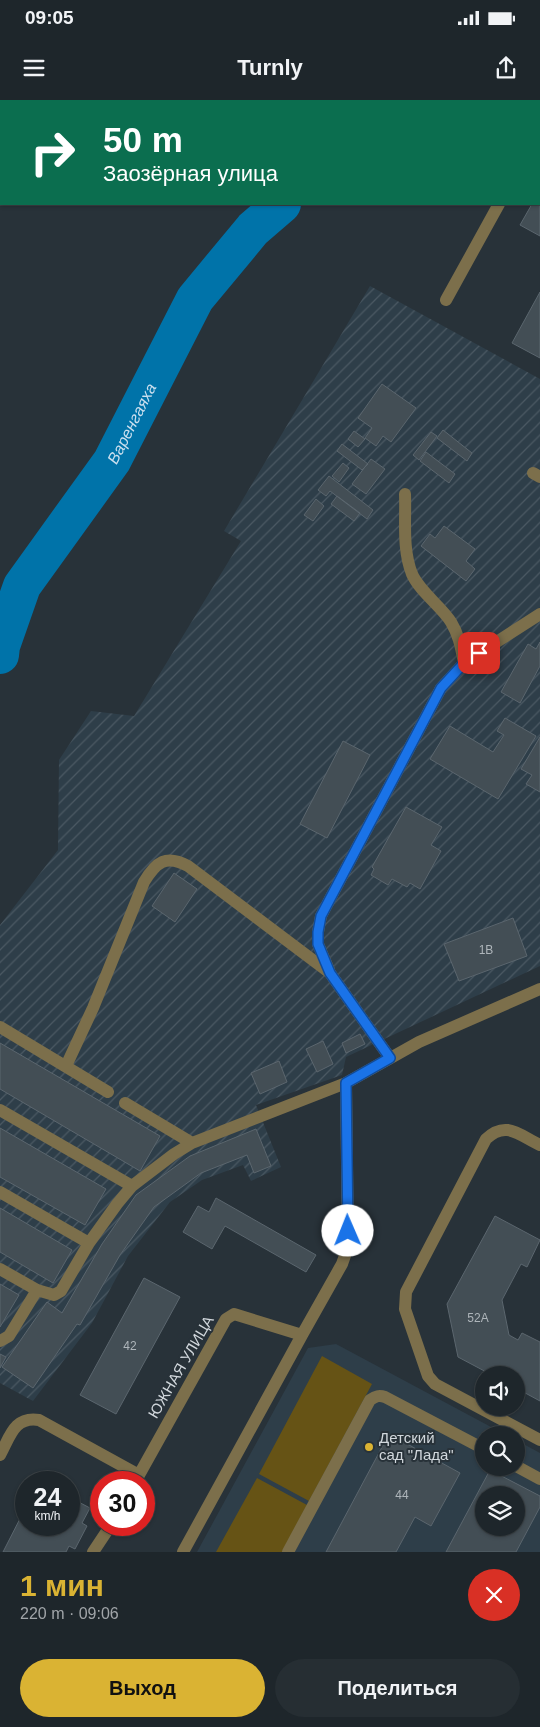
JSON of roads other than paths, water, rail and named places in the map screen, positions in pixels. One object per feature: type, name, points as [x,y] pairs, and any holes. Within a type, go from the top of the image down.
[{"type":"street","points":[[446,300],[498,205]]},
{"type":"street","points":[[406,494],[406,544],[413,576],[450,622],[460,639],[464,663]]},
{"type":"street","points":[[390,1058],[330,973],[318,944],[321,916],[441,688],[464,663],[540,614]]},
{"type":"street","points":[[66,1066],[93,1008],[144,882],[159,863],[169,860],[188,866],[330,973]]},
{"type":"street","points":[[0,1269],[37,1290],[54,1295],[61,1291],[116,1204],[132,1186],[174,1154],[192,1143],[346,1083],[419,1042],[540,989]]},
{"type":"street","points":[[0,1027],[108,1092]]},
{"type":"street","points":[[183,1552],[342,1264],[348,1247],[346,1083]]},
{"type":"street","points":[[125,1103],[192,1143]]},
{"type":"street","points":[[0,1110],[132,1186]]},
{"type":"street","points":[[540,1145],[510,1130],[501,1129],[492,1133],[486,1139],[406,1292],[405,1309],[428,1376],[435,1384],[540,1440]]},
{"type":"street","points":[[0,1192],[90,1243]]},
{"type":"street","points":[[0,1340],[9,1336],[37,1290]]},
{"type":"street","name":"ЮЖНАЯ УЛИЦА","points":[[141,1471],[226,1320],[234,1314],[302,1335]]},
{"type":"street","points":[[288,1552],[370,1400],[373,1398],[379,1395],[386,1397],[475,1444]]},
{"type":"street","name":"ЮЖНАЯ УЛИЦА","points":[[0,1455],[15,1427],[23,1421],[30,1419],[39,1420],[124,1471]]},
{"type":"street","points":[[525,1471],[540,1479]]},
{"type":"street","points":[[93,1552],[104,1536]]},
{"type":"waterway","name":"Варенгаяха","points":[[0,655],[1,646],[22,586],[112,461],[195,299],[253,229],[281,205]]},
{"type":"place","name":"Детский сад \"Лада\"","points":[[369,1447]]}]
